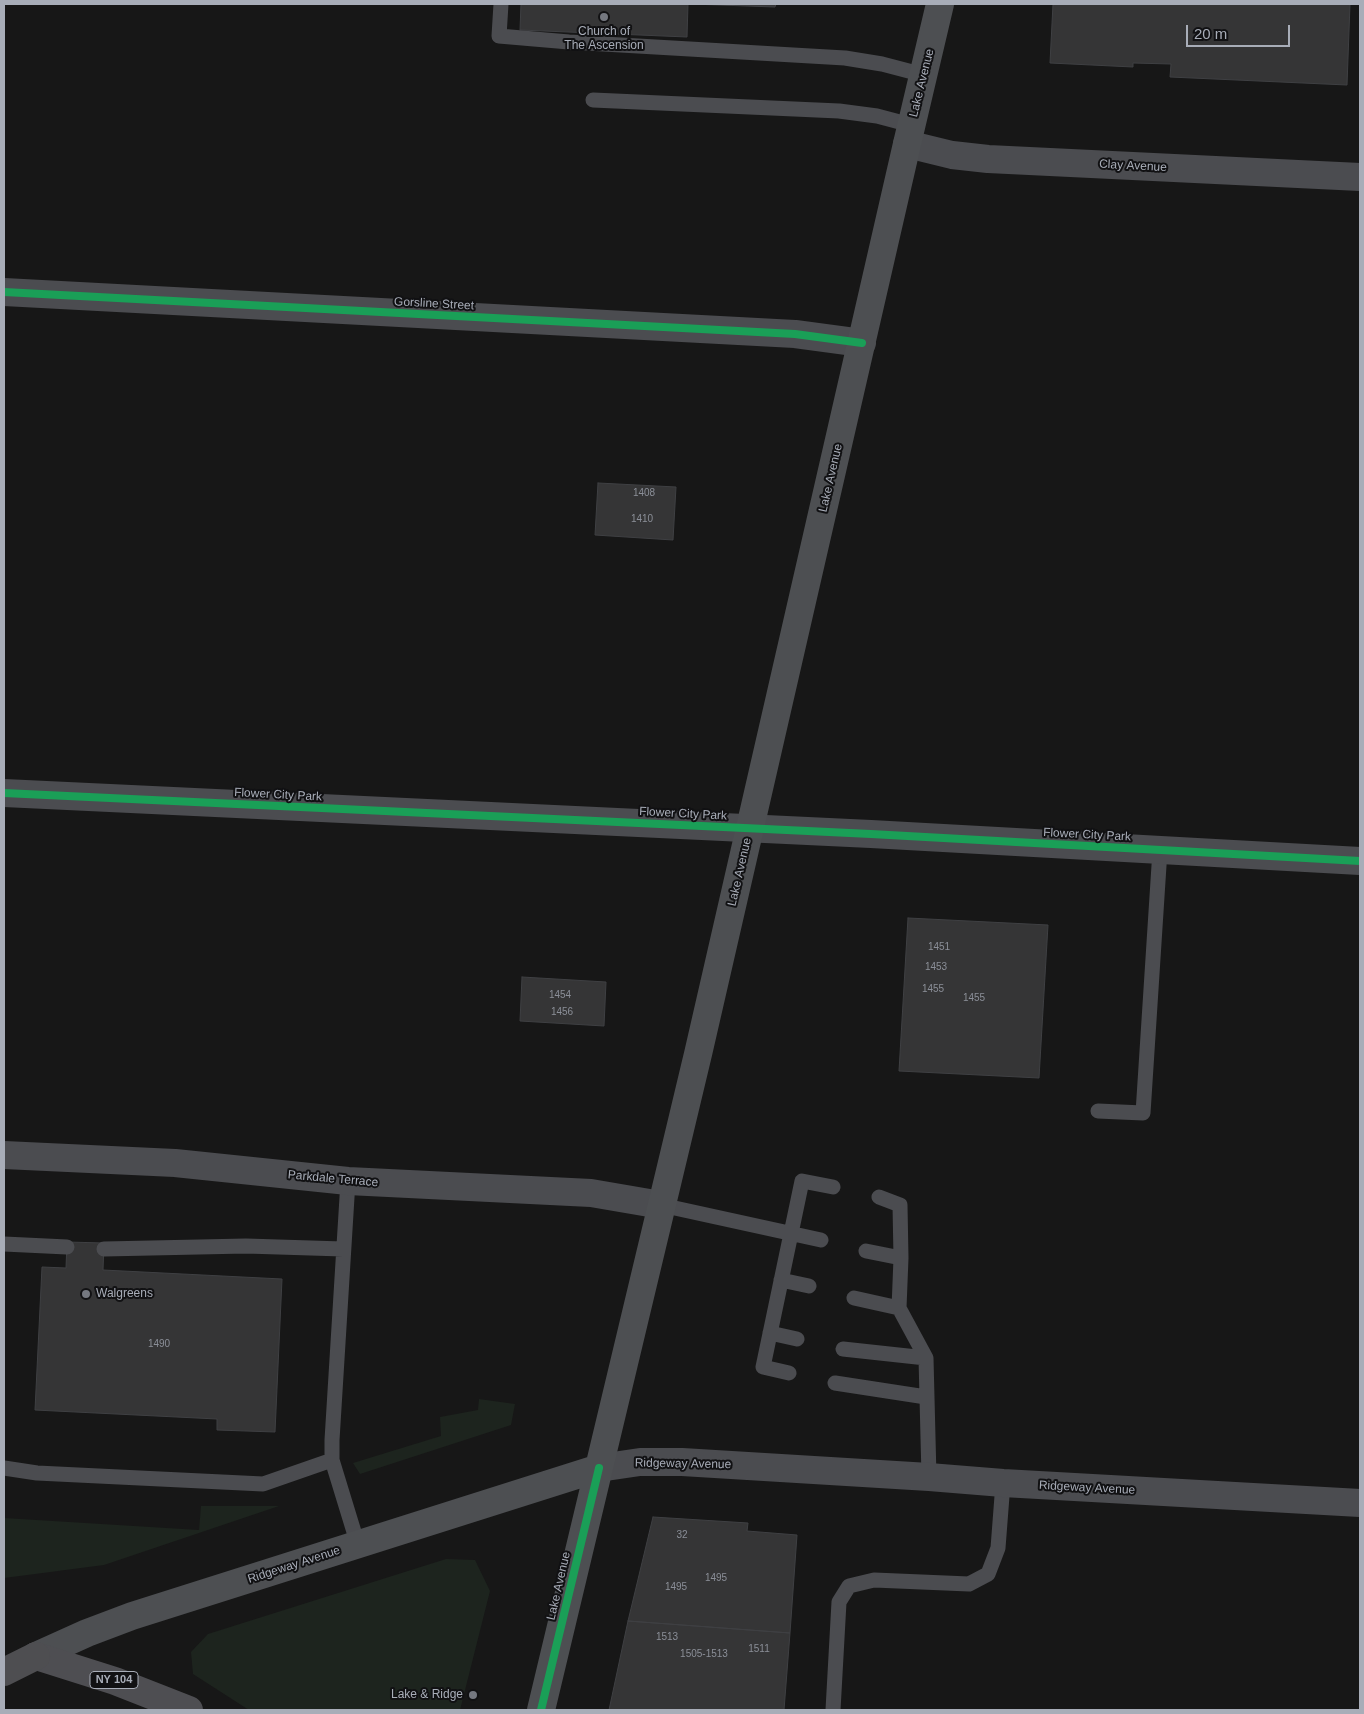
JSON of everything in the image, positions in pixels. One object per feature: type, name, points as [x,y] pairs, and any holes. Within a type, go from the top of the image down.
[{"type":"highway","name":"NY 104","points":[[4,1649],[36,1656],[115,1681],[189,1710]]},
{"type":"highway","points":[[4,1672],[36,1656]]},
{"type":"main road","name":"Lake Avenue","points":[[541,1710],[698,1054],[940,4]]},
{"type":"main road","name":"Ridgeway Avenue","points":[[36,1656],[86,1633],[132,1616],[599,1468]]},
{"type":"street","name":"Clay Avenue","points":[[909,134],[952,155],[988,159],[1360,177]]},
{"type":"street","name":"Gorsline Street","points":[[4,292],[795,334],[862,343]]},
{"type":"street","name":"Flower City Park","points":[[4,793],[1360,861]]},
{"type":"street","name":"Parkdale Terrace","points":[[4,1155],[175,1163],[348,1181],[591,1193],[661,1205]]},
{"type":"street","name":"Ridgeway Avenue","points":[[599,1468],[640,1462],[682,1462],[1003,1483],[1360,1503]]},
{"type":"lane","points":[[501,4],[499,36],[569,42],[845,58],[924,74]]},
{"type":"lane","points":[[593,100],[839,111],[877,116],[909,134]]},
{"type":"lane","points":[[1098,1111],[1143,1113],[1160,850]]},
{"type":"lane","points":[[348,1181],[332,1460],[358,1545]]},
{"type":"lane","points":[[789,1373],[763,1367],[802,1181],[833,1187]]},
{"type":"lane","points":[[878,1197],[900,1205],[901,1258],[899,1308],[926,1358],[929,1477]]},
{"type":"lane","points":[[661,1205],[821,1240]]},
{"type":"lane","points":[[4,1244],[67,1247]]},
{"type":"lane","points":[[104,1249],[246,1246],[343,1248]]},
{"type":"lane","points":[[866,1251],[901,1258]]},
{"type":"lane","points":[[781,1280],[809,1286]]},
{"type":"lane","points":[[854,1298],[899,1308]]},
{"type":"lane","points":[[770,1334],[797,1340]]},
{"type":"lane","points":[[843,1349],[926,1358]]},
{"type":"lane","points":[[835,1383],[926,1397]]},
{"type":"lane","points":[[4,1468],[37,1473],[263,1484],[332,1460]]},
{"type":"lane","points":[[833,1710],[839,1602],[849,1586],[874,1580],[970,1584],[988,1574],[998,1548],[1003,1483]]},
{"type":"shaded area","points":[[479,1399],[515,1404],[511,1425],[360,1474],[353,1463],[441,1436],[440,1417],[478,1410]]},
{"type":"shaded area","points":[[201,1506],[279,1506],[104,1565],[4,1578],[4,1518],[199,1530]]},
{"type":"shaded area","points":[[446,1559],[475,1560],[490,1591],[460,1710],[249,1710],[193,1674],[191,1652],[208,1634]]},
{"type":"building","name":"Church of The Ascension","points":[[521,4],[688,4],[687,37],[520,30]]},
{"type":"building","points":[[691,4],[776,4],[775,7]]},
{"type":"building","points":[[1053,4],[1350,4],[1347,85],[1170,77],[1171,64],[1133,63],[1133,67],[1050,63]]},
{"type":"building","points":[[598,483],[676,487],[673,540],[595,535]]},
{"type":"building","points":[[908,918],[1048,925],[1039,1078],[899,1071]]},
{"type":"building","points":[[522,977],[606,982],[604,1026],[520,1021]]},
{"type":"building","name":"Walgreens","points":[[67,1242],[104,1243],[103,1270],[282,1279],[275,1432],[217,1430],[217,1419],[35,1410],[42,1267],[66,1268]]},
{"type":"building","points":[[653,1517],[748,1523],[747,1531],[797,1535],[790,1633],[628,1621]]},
{"type":"building","points":[[628,1621],[790,1633],[784,1710],[609,1710]]},
{"type":"cycle path","points":[[4,292],[795,334],[862,343]]},
{"type":"cycle path","points":[[4,793],[871,834],[1360,861]]},
{"type":"cycle path","points":[[541,1710],[599,1468]]},
{"type":"place","name":"Church of The Ascension","points":[[604,17]]},
{"type":"place","name":"Walgreens","points":[[86,1294]]},
{"type":"place","name":"Lake & Ridge","points":[[473,1695]]}]
